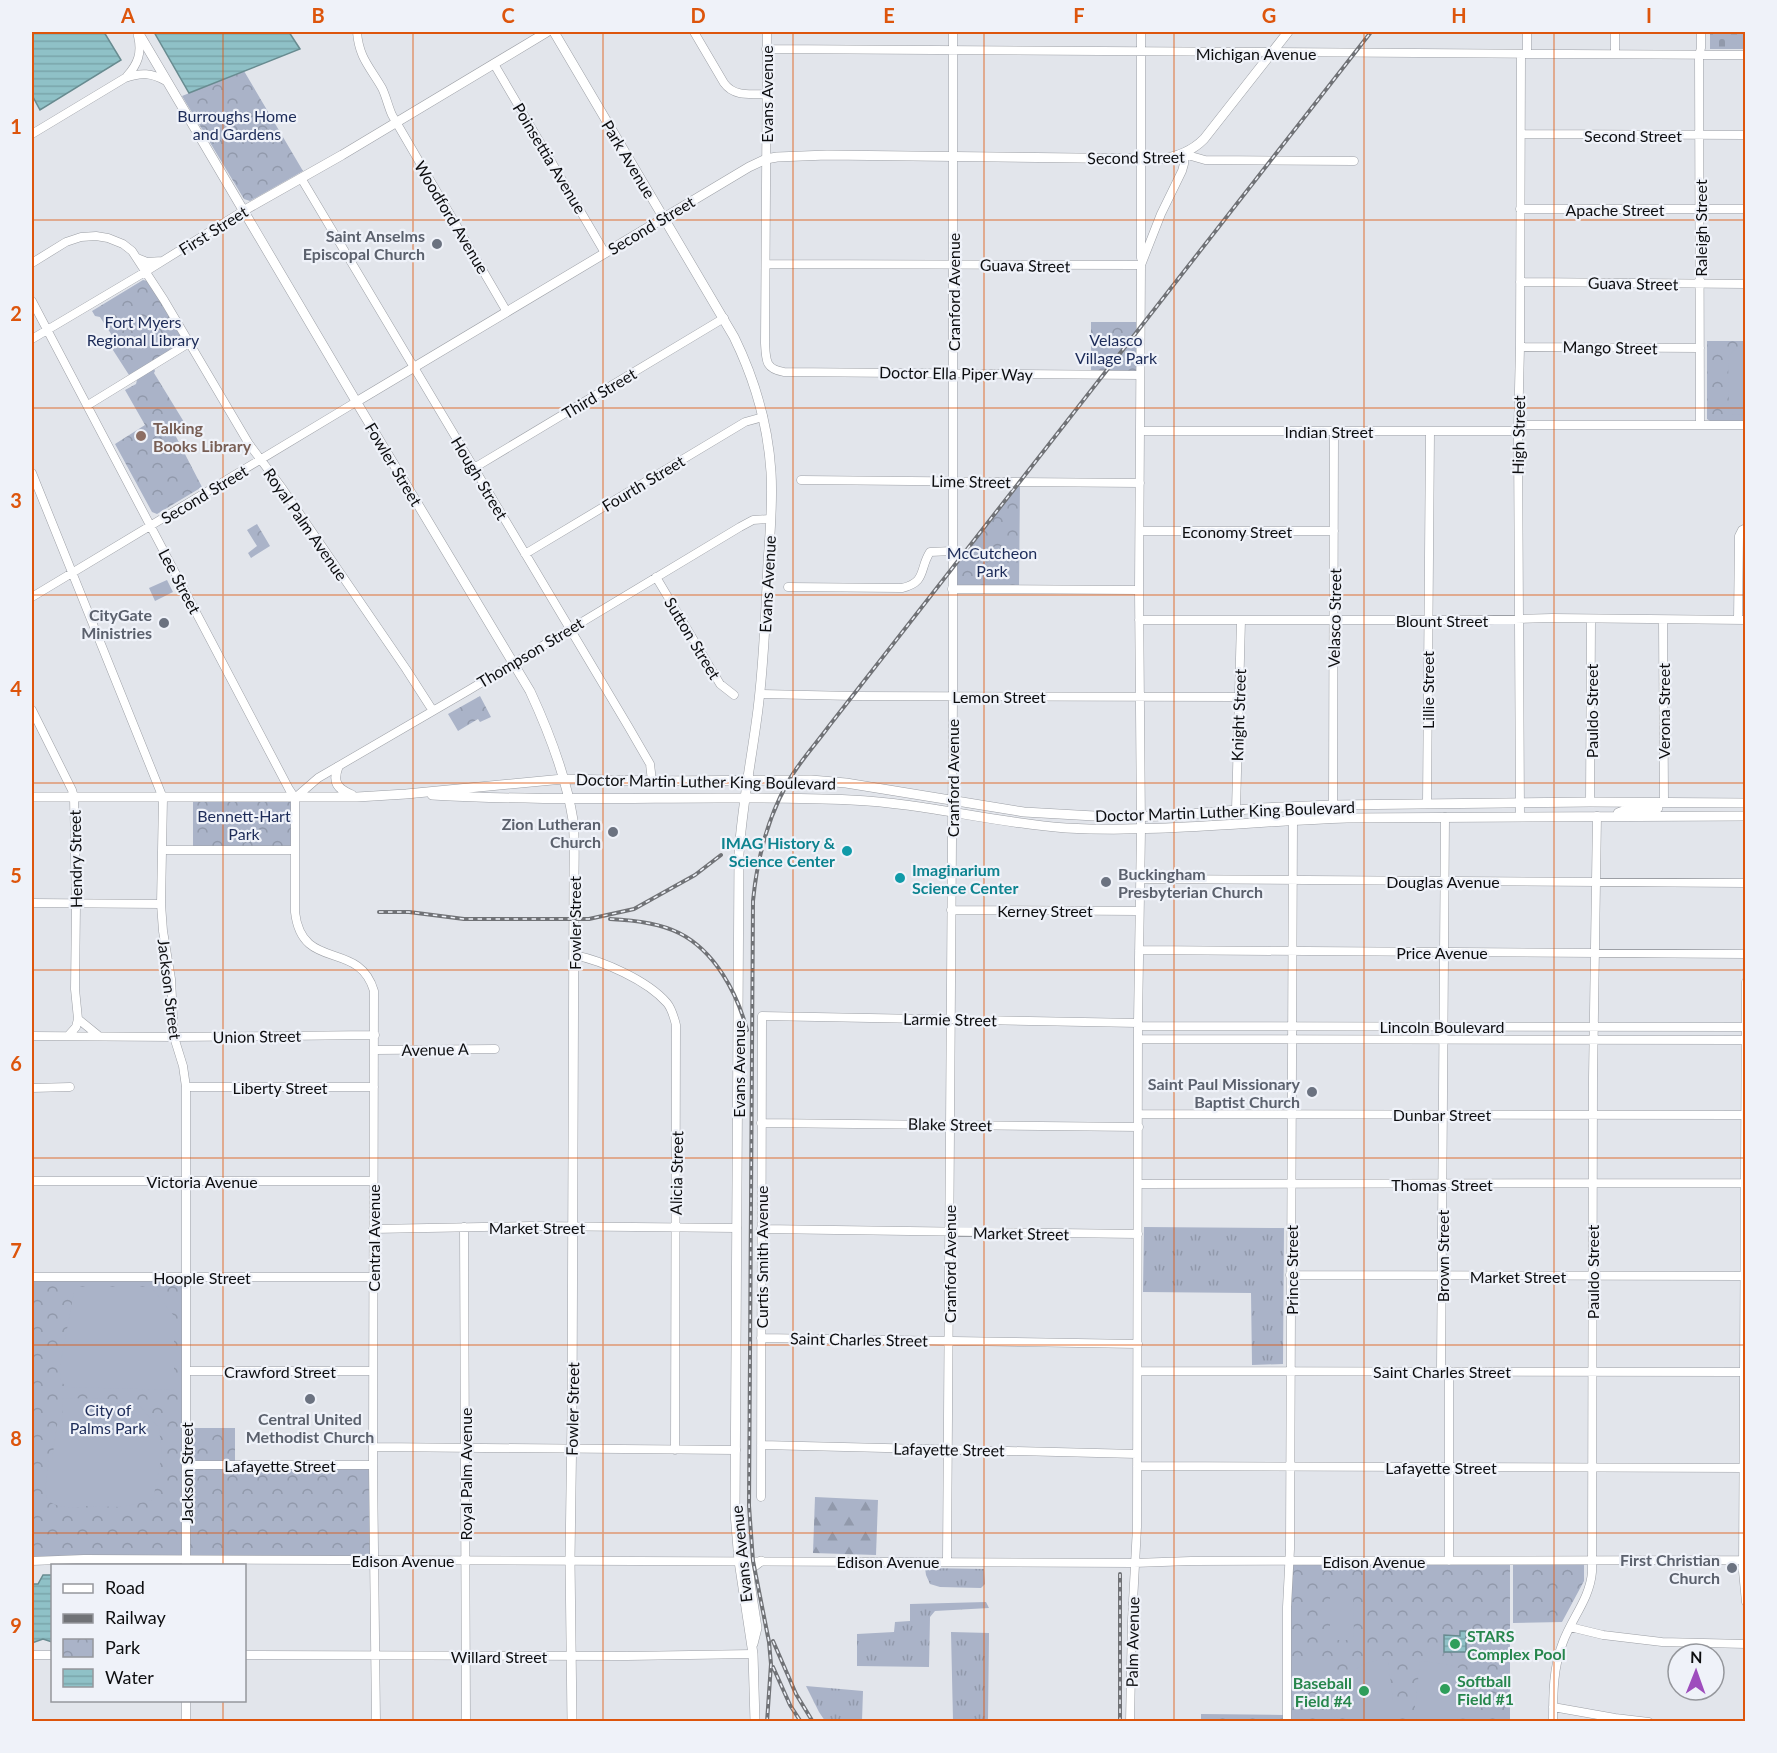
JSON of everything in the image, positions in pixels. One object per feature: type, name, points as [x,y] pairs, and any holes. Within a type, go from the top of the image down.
[{"type":"main road","name":"Fowler Street","points":[[137,32],[530,691],[549,734],[569,798],[573,824],[574,955],[570,1560],[572,1722]]},
{"type":"main road","name":"First Street","points":[[243,211],[548,32]]},
{"type":"main road","name":"Park Avenue","points":[[554,32],[724,318],[745,359],[763,417]]},
{"type":"main road","points":[[1184,154],[1204,139],[1288,32]]},
{"type":"main road","name":"Second Street","points":[[357,402],[663,217],[766,159],[808,155],[1140,159],[1170,158],[1184,154]]},
{"type":"main road","name":"Evans Avenue","points":[[755,1722],[753,1651],[739,1561],[735,1513],[739,854],[760,694],[764,641],[771,475],[763,417]]},
{"type":"main road","points":[[338,767],[335,778],[338,785],[345,792],[357,797]]},
{"type":"main road","name":"Doctor Martin Luther King Boulevard","points":[[534,781],[563,779],[799,780],[845,783],[1024,812],[1112,817],[1333,805],[1746,803]]},
{"type":"main road","points":[[32,797],[357,797],[534,781]]},
{"type":"main road","points":[[467,797],[468,793],[473,790],[525,786],[534,781]]},
{"type":"main road","name":"Doctor Martin Luther King Boulevard","points":[[406,794],[467,797],[851,800],[888,802],[1011,822],[1065,828],[1162,829],[1297,819],[1347,818],[1746,816]]},
{"type":"main road","points":[[1611,816],[1626,810],[1659,808],[1664,802]]},
{"type":"main road","points":[[1297,819],[1312,813],[1327,812],[1333,805]]},
{"type":"main road","points":[[1347,818],[1354,811],[1384,810],[1390,806]]},
{"type":"main road","points":[[753,1651],[757,1628],[750,1574],[752,1568],[761,1561]]},
{"type":"street","points":[[125,78],[139,59],[140,48],[137,32]]},
{"type":"street","points":[[357,32],[359,49],[382,89],[396,122]]},
{"type":"street","points":[[694,32],[723,83],[730,90],[743,94],[766,94]]},
{"type":"street","name":"Evans Avenue","points":[[766,32],[766,356],[768,365],[773,370]]},
{"type":"street","name":"Cranford Avenue","points":[[947,1561],[953,696],[953,32]]},
{"type":"street","points":[[1141,32],[1141,265]]},
{"type":"street","name":"High Street","points":[[1520,816],[1518,428],[1521,134],[1527,32]]},
{"type":"street","points":[[1615,32],[1615,54]]},
{"type":"street","name":"Raleigh Street","points":[[1701,32],[1699,55],[1701,425]]},
{"type":"street","name":"Michigan Avenue","points":[[766,49],[1746,55]]},
{"type":"street","name":"Poinsettia Avenue","points":[[494,64],[605,253]]},
{"type":"street","points":[[32,134],[125,78],[141,73],[153,75],[168,82]]},
{"type":"street","name":"Woodford Avenue","points":[[396,122],[507,312]]},
{"type":"street","name":"Second Street","points":[[1521,134],[1746,135]]},
{"type":"street","points":[[1141,265],[1161,214],[1182,171],[1184,154]]},
{"type":"street","name":"Second Street","points":[[1184,154],[1205,160],[1354,161]]},
{"type":"street","name":"Hough Street","points":[[301,178],[650,764],[652,781]]},
{"type":"street","name":"Apache Street","points":[[1520,209],[1746,209]]},
{"type":"street","name":"First Street","points":[[32,339],[243,211]]},
{"type":"street","points":[[32,263],[74,239],[96,236],[123,244],[137,258],[147,262],[163,261]]},
{"type":"street","name":"Royal Palm Avenue","points":[[137,258],[249,444],[282,488],[433,711]]},
{"type":"street","name":"Guava Street","points":[[766,264],[1141,265]]},
{"type":"street","name":"Palm Avenue","points":[[1130,1722],[1137,1527],[1141,265]]},
{"type":"street","name":"Guava Street","points":[[1520,282],[1746,284]]},
{"type":"street","name":"Lee Street","points":[[32,301],[295,798]]},
{"type":"street","name":"Third Street","points":[[474,468],[724,318]]},
{"type":"street","points":[[88,405],[189,343]]},
{"type":"street","name":"Mango Street","points":[[1520,347],[1700,348]]},
{"type":"street","name":"Doctor Ella Piper Way","points":[[773,370],[784,372],[1140,375]]},
{"type":"street","name":"Second Street","points":[[32,597],[357,402]]},
{"type":"street","name":"Fourth Street","points":[[525,554],[736,427],[763,417]]},
{"type":"street","name":"Indian Street","points":[[1140,431],[1430,432],[1518,428],[1746,425]]},
{"type":"street","name":"Velasco Street","points":[[1333,805],[1334,432]]},
{"type":"street","name":"Lillie Street","points":[[1427,804],[1430,432]]},
{"type":"street","name":"Jackson Street","points":[[32,474],[163,798],[161,904],[163,931],[171,979],[174,1037],[183,1066],[186,1086],[186,1563]]},
{"type":"street","name":"Lime Street","points":[[801,480],[1140,483]]},
{"type":"street","name":"Thompson Street","points":[[295,798],[318,778],[740,526],[753,520],[770,519]]},
{"type":"street","points":[[1742,620],[1739,536],[1746,528]]},
{"type":"street","name":"Economy Street","points":[[1140,531],[1334,531]]},
{"type":"street","points":[[788,587],[902,588],[918,582],[930,552],[952,551]]},
{"type":"street","name":"Sutton Street","points":[[656,577],[720,684],[734,695]]},
{"type":"street","points":[[952,589],[1139,590]]},
{"type":"street","name":"Pauldo Street","points":[[1590,802],[1591,619]]},
{"type":"street","name":"Blount Street","points":[[1139,620],[1742,620]]},
{"type":"street","name":"Knight Street","points":[[1236,810],[1241,620]]},
{"type":"street","name":"Verona Street","points":[[1663,620],[1664,802]]},
{"type":"street","name":"Lemon Street","points":[[760,694],[1239,697]]},
{"type":"street","name":"Hendry Street","points":[[32,710],[74,797],[75,988],[78,1019]]},
{"type":"street","name":"Central Avenue","points":[[295,798],[295,912],[301,935],[317,951],[357,964],[368,975],[374,991],[373,1465],[376,1722]]},
{"type":"street","name":"Pauldo Street","points":[[1553,1722],[1555,1672],[1563,1641],[1589,1589],[1592,1572],[1593,1114],[1597,816]]},
{"type":"street","name":"Brown Street","points":[[1444,817],[1442,1275],[1449,1467],[1449,1561]]},
{"type":"street","name":"Prince Street","points":[[1287,1722],[1292,952],[1297,819]]},
{"type":"street","points":[[162,850],[295,850]]},
{"type":"street","name":"Douglas Avenue","points":[[1140,879],[1746,883]]},
{"type":"street","points":[[32,903],[161,904]]},
{"type":"street","name":"Kerney Street","points":[[951,909],[1139,911]]},
{"type":"street","name":"Price Avenue","points":[[1139,950],[1746,954]]},
{"type":"street","name":"Alicia Street","points":[[574,955],[620,971],[647,986],[667,1003],[674,1016],[677,1035],[675,1450]]},
{"type":"street","points":[[1746,982],[1743,1587],[1746,1602]]},
{"type":"street","name":"Larmie Street","points":[[762,1016],[1138,1025]]},
{"type":"street","name":"Curtis Smith Avenue","points":[[761,1497],[762,1016]]},
{"type":"street","points":[[68,1036],[76,1027],[78,1019],[99,1036]]},
{"type":"street","name":"Lincoln Boulevard","points":[[1138,1025],[1745,1027]]},
{"type":"street","name":"Union Street","points":[[32,1036],[375,1035]]},
{"type":"street","name":"Lincoln Boulevard","points":[[1138,1039],[1745,1040]]},
{"type":"street","name":"Avenue A","points":[[375,1050],[495,1048]]},
{"type":"street","name":"Liberty Street","points":[[186,1086],[374,1087]]},
{"type":"street","points":[[32,1088],[70,1087]]},
{"type":"street","name":"Dunbar Street","points":[[1139,1114],[1745,1115]]},
{"type":"street","name":"Blake Street","points":[[761,1123],[1139,1127]]},
{"type":"street","name":"Victoria Avenue","points":[[32,1181],[374,1181]]},
{"type":"street","name":"Thomas Street","points":[[1138,1184],[1745,1183]]},
{"type":"street","name":"Royal Palm Avenue","points":[[464,1227],[466,1722]]},
{"type":"street","name":"Market Street","points":[[374,1229],[737,1228]]},
{"type":"street","name":"Market Street","points":[[761,1228],[1138,1234]]},
{"type":"street","name":"Market Street","points":[[1290,1275],[1745,1276]]},
{"type":"street","name":"Hoople Street","points":[[32,1277],[373,1277]]},
{"type":"street","name":"Saint Charles Street","points":[[761,1338],[1138,1344]]},
{"type":"street","name":"Crawford Street","points":[[186,1371],[373,1371]]},
{"type":"street","name":"Saint Charles Street","points":[[1138,1371],[1745,1372]]},
{"type":"street","name":"Lafayette Street","points":[[761,1445],[1137,1454]]},
{"type":"street","points":[[374,1447],[736,1450]]},
{"type":"street","name":"Lafayette Street","points":[[186,1465],[373,1465]]},
{"type":"street","name":"Lafayette Street","points":[[1137,1466],[1744,1468]]},
{"type":"street","name":"Edison Avenue","points":[[32,1561],[84,1559],[186,1563],[374,1560],[1134,1563],[1744,1560]]},
{"type":"street","points":[[1570,1627],[1603,1635],[1662,1642],[1746,1644]]},
{"type":"street","name":"Willard Street","points":[[246,1655],[571,1656],[753,1651]]},
{"type":"street","points":[[32,1655],[51,1655]]},
{"type":"street","points":[[186,1702],[186,1722]]},
{"type":"street","points":[[1553,1707],[1649,1722]]},
{"type":"green space","points":[[1710,32],[1745,32],[1745,49],[1710,49]]},
{"type":"green space","name":"Burroughs Home and Gardens","points":[[244,71],[303,171],[250,201],[244,199],[182,96]]},
{"type":"green space","name":"Fort Myers Regional Library","points":[[143,280],[148,281],[183,339],[183,343],[151,363],[154,373],[184,422],[172,429],[202,487],[157,514],[152,512],[115,444],[145,425],[125,390],[136,384],[137,380],[134,374],[129,375],[111,347],[117,343],[100,317],[95,316],[92,311]]},
{"type":"green space","name":"Velasco Village Park","points":[[1091,322],[1140,322],[1140,375],[1091,374]]},
{"type":"green space","points":[[1707,341],[1745,341],[1745,421],[1710,421],[1707,419]]},
{"type":"green space","points":[[1736,349],[1745,349],[1746,414],[1744,415],[1729,414],[1728,356]]},
{"type":"green space","name":"McCutcheon Park","points":[[1020,481],[1019,589],[952,589],[952,568]]},
{"type":"green space","points":[[257,524],[270,546],[251,558],[248,553],[257,546],[247,530]]},
{"type":"green space","points":[[167,580],[173,592],[155,601],[149,588]]},
{"type":"green space","points":[[480,696],[491,717],[480,722],[478,719],[458,731],[448,714]]},
{"type":"green space","name":"Bennett-Hart Park","points":[[295,797],[295,851],[193,851],[193,798]]},
{"type":"green space","points":[[1144,1227],[1284,1228],[1283,1364],[1252,1365],[1251,1293],[1143,1292]]},
{"type":"green space","name":"City of Palms Park","points":[[32,1278],[184,1279],[184,1558],[32,1560]]},
{"type":"green space","points":[[75,1287],[151,1287],[174,1316],[174,1390],[67,1387],[64,1385],[60,1378],[60,1366]]},
{"type":"green space","points":[[63,1398],[115,1399],[138,1404],[159,1428],[162,1454],[153,1500],[122,1507],[85,1506],[84,1508],[58,1506],[47,1499],[49,1460],[52,1460],[57,1425],[62,1419]]},
{"type":"green space","points":[[188,1428],[235,1428],[235,1463],[188,1463]]},
{"type":"green space","points":[[371,1466],[373,1559],[187,1559],[187,1467]]},
{"type":"green space","points":[[815,1497],[878,1500],[876,1555],[813,1553]]},
{"type":"green space","points":[[1291,1564],[1510,1564],[1510,1721],[1291,1722]]},
{"type":"green space","points":[[1513,1564],[1584,1564],[1584,1581],[1562,1622],[1513,1623]]},
{"type":"green space","points":[[925,1568],[984,1569],[985,1584],[981,1588],[940,1587],[930,1584]]},
{"type":"green space","points":[[1330,1589],[1353,1589],[1354,1640],[1330,1640]]},
{"type":"green space","points":[[986,1602],[989,1608],[935,1611],[930,1617],[929,1667],[857,1666],[857,1634],[894,1632],[895,1622],[910,1621],[910,1604]]},
{"type":"green space","points":[[951,1632],[989,1633],[988,1721],[953,1721]]},
{"type":"green space","points":[[1299,1658],[1329,1658],[1329,1687],[1325,1692],[1299,1692]]},
{"type":"green space","name":"Baseball Field #4","points":[[1388,1659],[1393,1701],[1395,1701],[1395,1717],[1391,1721],[1371,1721],[1331,1717],[1335,1694],[1348,1676],[1366,1664]]},
{"type":"green space","name":"Softball Field #1","points":[[1420,1661],[1450,1665],[1465,1672],[1472,1688],[1476,1717],[1420,1722],[1415,1717]]},
{"type":"green space","points":[[806,1686],[863,1691],[862,1721],[825,1721]]},
{"type":"green space","points":[[1201,1714],[1284,1715],[1283,1721],[1201,1722]]},
{"type":"water","points":[[32,32],[104,32],[121,60],[40,110],[32,95]]},
{"type":"water","points":[[154,32],[289,32],[300,49],[189,93]]},
{"type":"water","points":[[43,1575],[51,1575],[51,1642],[43,1639],[32,1643],[32,1584],[38,1584]]},
{"type":"water","name":"STARS Complex Pool","points":[[1460,1631],[1466,1631],[1466,1652],[1444,1652],[1444,1635],[1460,1636]]},
{"type":"railway","points":[[767,1722],[771,1664],[769,1642],[753,1561],[749,1506],[753,901],[760,855],[774,810],[802,760],[1371,32]]},
{"type":"railway","points":[[379,912],[409,912],[464,919],[589,919],[634,909],[695,875],[721,855]]},
{"type":"railway","points":[[610,919],[654,924],[679,933],[692,941],[723,974],[731,988],[747,1030]]},
{"type":"railway","points":[[1120,1574],[1120,1722]]},
{"type":"railway","points":[[773,1641],[796,1694],[813,1722]]},
{"type":"railway","points":[[773,1667],[790,1705],[801,1722]]},
{"type":"place","name":"Saint Anselms Episcopal Church","points":[[437,244]]},
{"type":"place","name":"Talking Books Library","points":[[141,436]]},
{"type":"place","name":"CityGate Ministries","points":[[164,623]]},
{"type":"place","name":"Zion Lutheran Church","points":[[613,832]]},
{"type":"place","name":"IMAG History & Science Center","points":[[847,851]]},
{"type":"place","name":"Imaginarium Science Center","points":[[900,878]]},
{"type":"place","name":"Buckingham Presbyterian Church","points":[[1106,882]]},
{"type":"place","name":"Saint Paul Missionary Baptist Church","points":[[1312,1092]]},
{"type":"place","name":"Central United Methodist Church","points":[[310,1399]]},
{"type":"place","name":"First Christian Church","points":[[1732,1568]]},
{"type":"place","name":"STARS Complex Pool","points":[[1455,1644]]},
{"type":"place","name":"Softball Field #1","points":[[1445,1689]]},
{"type":"place","name":"Baseball Field #4","points":[[1364,1691]]}]
